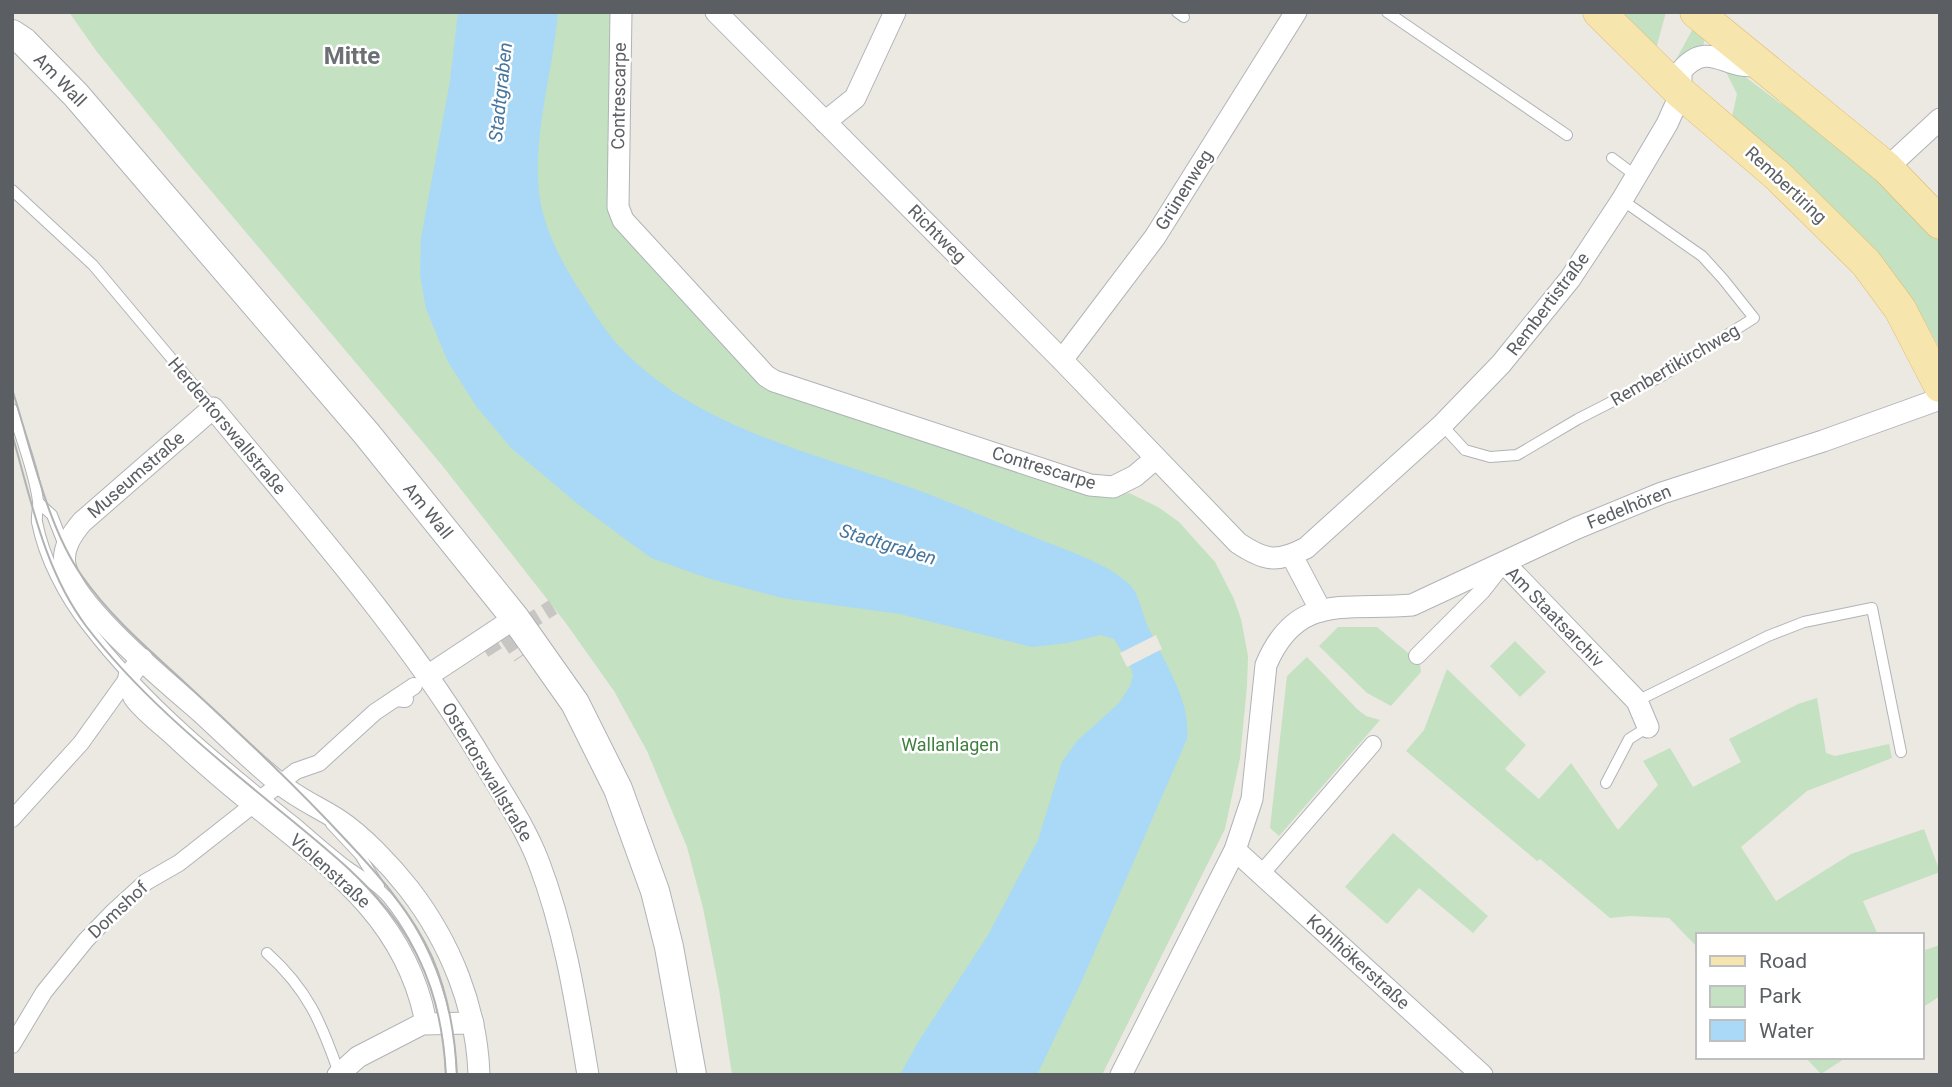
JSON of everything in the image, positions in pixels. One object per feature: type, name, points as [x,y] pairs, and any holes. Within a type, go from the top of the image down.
[{"type":"main road","name":"Rembertiring","points":[[1599,12],[1681,93],[1778,176],[1866,263],[1900,309],[1940,386]]},
{"type":"main road","points":[[1705,15],[1760,64],[1887,168],[1940,223]]},
{"type":"main road","name":"Am Wall","points":[[12,34],[24,42],[76,95],[366,433],[515,618],[575,702],[618,789],[655,891],[692,1075]]},
{"type":"street","name":"Contrescarpe","points":[[621,12],[618,207],[623,219],[766,376],[774,381],[1090,485],[1113,486],[1135,476],[1155,459]]},
{"type":"street","name":"Richtweg","points":[[716,12],[1062,360],[1155,459]]},
{"type":"street","points":[[825,122],[855,98],[895,12]]},
{"type":"street","name":"Grünenweg","points":[[1062,360],[1155,237],[1296,12]]},
{"type":"street","name":"Rembertistraße","points":[[1292,555],[1306,548],[1442,425],[1501,364],[1563,289],[1622,200],[1667,124],[1681,93],[1681,71],[1691,60],[1702,55],[1729,60],[1744,68],[1760,64]]},
{"type":"street","points":[[1887,168],[1940,119]]},
{"type":"street","name":"Fedelhören","points":[[1321,611],[1340,606],[1383,608],[1412,605],[1577,528],[1662,493],[1940,399]]},
{"type":"street","name":"Museumstraße","points":[[65,548],[82,522],[213,408]]},
{"type":"street","name":"Herdentorswallstraße","points":[[213,408],[387,620],[411,690]]},
{"type":"street","points":[[1121,1075],[1235,849],[1252,799],[1266,665],[1283,635],[1297,622],[1321,611],[1292,555],[1279,559],[1265,558],[1238,544],[1155,459]]},
{"type":"street","points":[[65,548],[65,564],[74,583],[136,668],[266,796]]},
{"type":"street","name":"Am Staatsarchiv","points":[[1417,656],[1482,590],[1504,563],[1637,701],[1648,727]]},
{"type":"street","points":[[411,690],[515,618]]},
{"type":"street","points":[[136,668],[133,696],[213,771],[266,796],[318,809],[338,819],[370,847],[409,890],[448,952],[470,1008],[479,1075]]},
{"type":"street","points":[[12,819],[81,743],[136,668]]},
{"type":"street","name":"Domshof","points":[[12,1045],[44,992],[86,940],[146,882],[179,863],[296,771],[318,763],[375,712],[411,690]]},
{"type":"street","name":"Ostertorswallstraße","points":[[411,690],[463,726],[527,835],[539,864],[567,954],[588,1075]]},
{"type":"street","points":[[1261,874],[1373,744]]},
{"type":"street","name":"Violenstraße","points":[[266,796],[377,915],[409,964],[436,1023]]},
{"type":"street","name":"Kohlhökerstraße","points":[[1235,849],[1482,1075]]},
{"type":"street","points":[[338,1074],[358,1058],[436,1023],[473,1023]]},
{"type":"lane","points":[[1387,12],[1567,135]]},
{"type":"lane","points":[[1612,158],[1636,176]]},
{"type":"lane","name":"Herdentorswallstraße","points":[[12,190],[93,265],[213,408]]},
{"type":"lane","name":"Rembertikirchweg","points":[[1442,425],[1465,450],[1490,457],[1517,455],[1578,419],[1660,377],[1754,318],[1723,279],[1694,250],[1622,200]]},
{"type":"lane","points":[[12,409],[39,503],[37,519],[62,588],[85,625],[136,668]]},
{"type":"lane","points":[[39,503],[52,515],[65,548]]},
{"type":"lane","points":[[1637,701],[1792,626],[1872,608],[1900,752]]},
{"type":"lane","points":[[1606,783],[1629,739],[1648,727]]},
{"type":"lane","points":[[266,796],[346,865],[382,891],[404,921],[423,955],[439,994],[436,1023],[451,1075]]},
{"type":"lane","name":"Violenstraße","points":[[318,809],[360,855],[382,891]]},
{"type":"lane","points":[[267,953],[286,970],[312,1004],[338,1074]]},
{"type":"green space","name":"Wallanlagen","points":[[69,12],[610,12],[608,204],[740,359],[1084,492],[1105,498],[1129,493],[1158,507],[1179,522],[1215,562],[1241,619],[1248,656],[1240,758],[1225,829],[1102,1075],[732,1075],[719,989],[703,908],[687,847],[647,751],[614,691],[565,622],[441,464],[191,167],[97,52]]},
{"type":"green space","points":[[1620,12],[1666,12],[1656,49]]},
{"type":"green space","points":[[1695,25],[1705,39],[1703,46],[1673,65]]},
{"type":"green space","points":[[1722,64],[1736,70],[1780,103],[1819,124],[1897,194],[1940,239],[1940,349],[1922,316],[1892,274],[1732,117],[1737,94]]},
{"type":"green space","points":[[1338,627],[1377,627],[1420,663],[1421,672],[1391,706],[1367,693],[1319,646]]},
{"type":"green space","points":[[1515,641],[1546,672],[1520,697],[1490,666]]},
{"type":"green space","points":[[1307,657],[1357,709],[1366,716],[1380,720],[1279,836],[1270,828],[1287,676]]},
{"type":"green space","points":[[1447,669],[1526,745],[1505,769],[1539,799],[1571,763],[1618,830],[1658,785],[1643,761],[1670,748],[1693,787],[1741,762],[1729,739],[1798,704],[1817,698],[1826,753],[1835,756],[1889,744],[1892,758],[1807,791],[1741,847],[1776,901],[1851,854],[1924,829],[1940,872],[1863,901],[1877,933],[1696,933],[1696,946],[1669,918],[1610,918],[1540,859],[1537,861],[1406,751],[1424,730]]},
{"type":"green space","points":[[1393,833],[1488,916],[1473,933],[1419,888],[1387,924],[1345,887]]},
{"type":"green space","points":[[1940,945],[1940,996],[1924,1007],[1924,950]]},
{"type":"green space","points":[[1807,1059],[1844,1059],[1821,1074]]},
{"type":"water","name":"Stadtgraben","points":[[458,12],[558,12],[541,124],[538,170],[541,206],[556,247],[576,285],[614,341],[647,372],[677,394],[744,429],[922,492],[1081,556],[1118,575],[1135,592],[1148,627],[1181,696],[1187,739],[1080,985],[1037,1075],[900,1075],[918,1042],[988,935],[1038,840],[1062,762],[1077,741],[1119,703],[1133,676],[1130,665],[1114,639],[1101,635],[1032,647],[900,614],[782,598],[707,578],[651,558],[579,505],[511,448],[476,406],[448,362],[426,309],[420,275],[421,238],[450,81]]},
{"type":"pier","points":[[1156,635],[1162,649],[1127,667],[1120,653]]},
{"type":"tunnel","points":[[484,650],[553,607]]},
{"type":"tunnel","points":[[507,636],[521,657]]},
{"type":"tram line","points":[[12,389],[49,511],[70,556],[93,591],[129,630],[324,817],[381,879],[414,924],[432,957],[442,985],[452,1029],[457,1075]]},
{"type":"tram line","points":[[12,434],[49,558],[59,582],[86,626],[125,672],[169,715],[332,854],[363,882],[389,912],[411,944],[428,981],[440,1024],[446,1075]]},
{"type":"district","name":"Mitte","points":[[352,56]]}]
